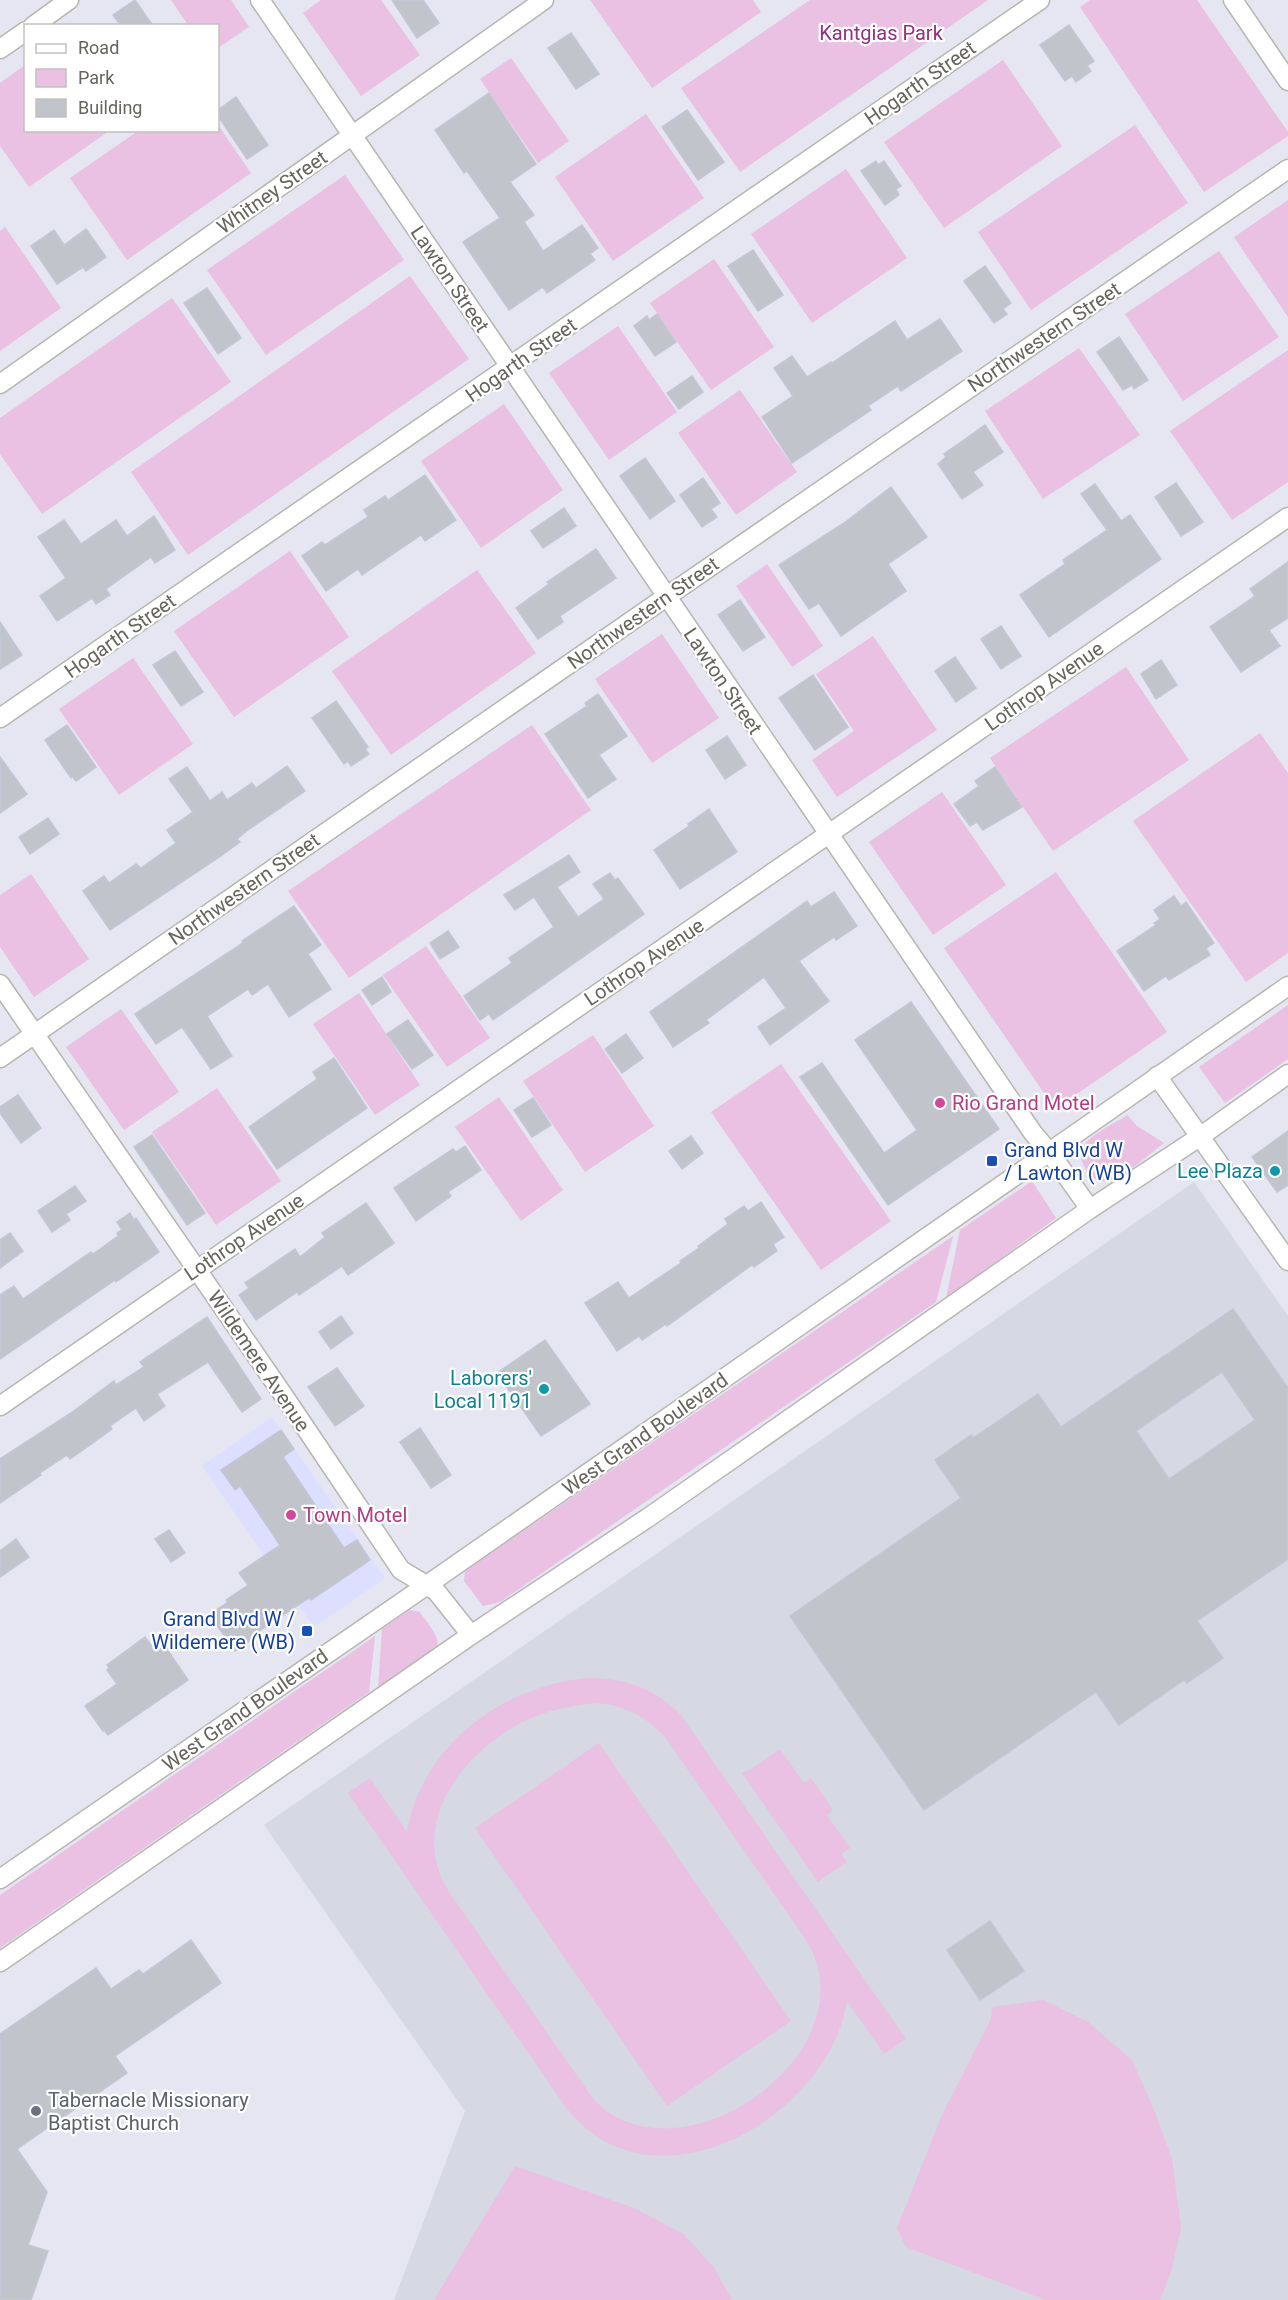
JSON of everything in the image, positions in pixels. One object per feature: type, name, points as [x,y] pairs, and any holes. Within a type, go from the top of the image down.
[{"type":"street","points":[[36,24],[69,0]]},
{"type":"street","name":"Lawton Street","points":[[260,0],[1033,1133],[1090,1209]]},
{"type":"street","name":"Whitney Street","points":[[0,384],[544,0]]},
{"type":"street","name":"Hogarth Street","points":[[0,718],[1040,0]]},
{"type":"street","points":[[1233,0],[1288,81]]},
{"type":"street","points":[[0,49],[24,32]]},
{"type":"street","name":"Northwestern Street","points":[[0,1058],[1288,169]]},
{"type":"street","name":"Lothrop Avenue","points":[[0,1406],[1288,517]]},
{"type":"street","name":"Wildemere Avenue","points":[[0,984],[400,1570],[436,1591],[471,1635]]},
{"type":"street","name":"West Grand Boulevard","points":[[0,1879],[1288,986]]},
{"type":"street","points":[[0,1962],[471,1635],[649,1516],[1288,1074]]},
{"type":"street","points":[[1157,1076],[1288,1261]]},
{"type":"shaded area","points":[[1194,1182],[1288,1316],[1288,2300],[394,2300],[465,2111],[264,1825]]},
{"type":"shaded area","points":[[272,1417],[385,1578],[314,1627],[202,1466]]},
{"type":"green space","points":[[171,0],[231,0],[249,27],[219,47],[219,24],[187,24]]},
{"type":"green space","points":[[321,0],[381,0],[420,55],[361,96],[303,13]]},
{"type":"green space","points":[[590,0],[753,0],[761,12],[652,88]]},
{"type":"green space","name":"Kantgias Park","points":[[810,0],[988,0],[740,172],[681,88]]},
{"type":"green space","points":[[1090,0],[1197,0],[1288,132],[1288,136],[1204,192],[1080,7]]},
{"type":"green space","points":[[511,58],[569,141],[538,163],[480,79]]},
{"type":"green space","points":[[1003,60],[1062,146],[944,228],[884,142]]},
{"type":"green space","points":[[24,66],[24,132],[108,132],[29,187],[0,146],[0,83]]},
{"type":"green space","points":[[646,114],[704,198],[613,261],[555,177]]},
{"type":"green space","points":[[1135,125],[1188,203],[1031,310],[978,232]]},
{"type":"green space","points":[[219,126],[251,173],[127,260],[70,178],[137,132],[219,132]]},
{"type":"green space","points":[[846,169],[907,258],[812,323],[751,234]]},
{"type":"green space","points":[[345,175],[404,260],[266,355],[207,270]]},
{"type":"green space","points":[[1288,200],[1288,317],[1234,237]]},
{"type":"green space","points":[[5,227],[61,308],[0,351],[0,231]]},
{"type":"green space","points":[[1219,251],[1279,337],[1183,401],[1125,314]]},
{"type":"green space","points":[[714,259],[774,347],[711,390],[650,303]]},
{"type":"green space","points":[[410,276],[469,359],[188,555],[131,472]]},
{"type":"green space","points":[[172,298],[231,382],[42,514],[0,454],[0,418]]},
{"type":"green space","points":[[618,326],[677,412],[609,460],[549,373]]},
{"type":"green space","points":[[1079,348],[1140,435],[1043,499],[985,411]]},
{"type":"green space","points":[[1288,350],[1288,482],[1232,520],[1170,431]]},
{"type":"green space","points":[[740,390],[797,472],[736,515],[678,433]]},
{"type":"green space","points":[[504,404],[563,490],[481,548],[421,461]]},
{"type":"green space","points":[[290,551],[349,637],[234,717],[174,631]]},
{"type":"green space","points":[[767,564],[823,646],[792,667],[736,586]]},
{"type":"green space","points":[[477,570],[536,653],[391,755],[332,671]]},
{"type":"green space","points":[[662,634],[719,718],[652,763],[595,679]]},
{"type":"green space","points":[[873,636],[937,730],[837,797],[812,760],[854,731],[816,674]]},
{"type":"green space","points":[[133,658],[193,744],[119,795],[59,709]]},
{"type":"green space","points":[[1126,667],[1189,760],[1053,851],[990,758]]},
{"type":"green space","points":[[532,725],[591,810],[349,978],[288,891]]},
{"type":"green space","points":[[1260,733],[1288,773],[1288,953],[1246,982],[1133,821]]},
{"type":"green space","points":[[942,792],[1006,885],[933,935],[869,842]]},
{"type":"green space","points":[[1056,872],[1167,1032],[1055,1109],[944,948]]},
{"type":"green space","points":[[31,874],[89,959],[34,997],[0,947],[0,895]]},
{"type":"green space","points":[[426,946],[490,1038],[447,1067],[383,975]]},
{"type":"green space","points":[[359,993],[420,1085],[375,1115],[313,1024]]},
{"type":"green space","points":[[1288,1005],[1288,1059],[1225,1103],[1199,1067]]},
{"type":"green space","points":[[121,1009],[179,1092],[124,1130],[66,1047]]},
{"type":"green space","points":[[593,1035],[654,1126],[585,1172],[523,1081]]},
{"type":"green space","points":[[781,1064],[891,1221],[821,1270],[711,1112]]},
{"type":"green space","points":[[217,1088],[281,1181],[216,1225],[152,1132]]},
{"type":"green space","points":[[499,1097],[563,1190],[521,1221],[455,1127]]},
{"type":"green space","points":[[1127,1115],[1137,1126],[1164,1143],[1124,1174],[1111,1180],[1097,1180],[1083,1164],[1081,1155],[1084,1147],[1098,1133]]},
{"type":"green space","points":[[1032,1181],[1056,1218],[946,1298],[960,1230]]},
{"type":"green space","points":[[953,1236],[936,1302],[500,1602],[483,1606],[464,1581],[465,1571]]},
{"type":"green space","points":[[410,1610],[420,1612],[435,1634],[437,1648],[378,1689],[382,1629]]},
{"type":"green space","points":[[375,1636],[369,1692],[0,1948],[0,1895]]},
{"type":"green space","points":[[589,1678],[627,1683],[661,1698],[681,1715],[906,2039],[884,2054],[847,2001],[833,2044],[807,2083],[772,2116],[731,2140],[687,2154],[642,2154],[601,2139],[565,2106],[348,1793],[370,1778],[407,1832],[416,1800],[430,1772],[449,1746],[472,1725],[498,1707],[527,1693],[557,1683]],"holes":[[[596,1703],[634,1713],[650,1723],[665,1737],[806,1940],[820,1982],[814,2024],[792,2062],[758,2095],[718,2117],[674,2128],[631,2123],[594,2100],[449,1892],[438,1867],[434,1842],[438,1818],[447,1794],[461,1773],[479,1753],[499,1736],[539,1715],[558,1709]]]},
{"type":"green space","points":[[599,1743],[791,2021],[667,2106],[475,1828]]},
{"type":"green space","points":[[780,1749],[804,1783],[811,1778],[833,1810],[827,1815],[850,1848],[841,1854],[847,1862],[818,1882],[742,1773]]},
{"type":"green space","points":[[1043,2000],[1088,2022],[1132,2060],[1155,2112],[1172,2159],[1181,2228],[1171,2272],[1160,2300],[1046,2300],[906,2247],[897,2228],[942,2115],[991,2019],[992,2007]]},
{"type":"green space","points":[[515,2166],[634,2208],[683,2234],[713,2266],[732,2300],[434,2300]]},
{"type":"building","points":[[135,0],[152,24],[120,24],[113,15]]},
{"type":"building","points":[[392,0],[423,0],[439,23],[417,38]]},
{"type":"building","points":[[1069,25],[1094,61],[1087,66],[1091,71],[1076,82],[1072,76],[1065,81],[1040,45]]},
{"type":"building","points":[[571,33],[599,74],[576,89],[548,48]]},
{"type":"building","points":[[489,93],[536,164],[510,182],[534,215],[524,222],[543,251],[582,225],[598,248],[590,254],[595,260],[547,293],[543,287],[509,310],[463,242],[500,218],[467,171],[464,173],[435,130]]},
{"type":"building","points":[[236,97],[268,145],[247,159],[219,117],[219,109]]},
{"type":"building","points":[[687,110],[724,162],[698,180],[662,127]]},
{"type":"building","points":[[876,161],[878,165],[884,161],[901,186],[896,189],[899,195],[885,205],[861,171]]},
{"type":"building","points":[[86,229],[106,257],[86,271],[83,267],[57,284],[31,246],[54,230],[64,245]]},
{"type":"building","points":[[753,250],[783,295],[758,311],[728,266]]},
{"type":"building","points":[[985,266],[1011,303],[1003,309],[1007,314],[994,323],[964,281]]},
{"type":"building","points":[[207,288],[241,338],[218,354],[184,303]]},
{"type":"building","points":[[657,314],[676,342],[655,356],[634,326],[647,316],[649,320]]},
{"type":"building","points":[[940,319],[962,351],[901,391],[898,386],[868,406],[871,410],[792,463],[762,417],[793,396],[774,368],[792,356],[807,377],[895,321],[907,340]]},
{"type":"building","points":[[1119,337],[1148,380],[1134,389],[1132,385],[1123,390],[1097,352]]},
{"type":"building","points":[[692,376],[703,392],[679,409],[667,393]]},
{"type":"building","points":[[985,425],[1003,452],[973,472],[983,485],[962,499],[938,464],[946,457],[944,454]]},
{"type":"building","points":[[645,458],[675,501],[650,519],[620,476]]},
{"type":"building","points":[[425,475],[456,520],[425,541],[421,535],[362,575],[358,569],[326,591],[302,556],[322,542],[325,545],[368,517],[364,510],[385,496],[388,500]]},
{"type":"building","points":[[703,478],[720,503],[711,509],[717,517],[702,527],[680,495]]},
{"type":"building","points":[[1176,483],[1203,522],[1181,536],[1155,497]]},
{"type":"building","points":[[1095,484],[1121,521],[1130,515],[1161,559],[1049,637],[1020,595],[1065,564],[1063,560],[1107,530],[1081,494]]},
{"type":"building","points":[[891,487],[927,537],[888,564],[906,591],[841,636],[819,603],[809,609],[779,565],[844,523]]},
{"type":"building","points":[[564,508],[576,526],[543,548],[531,531]]},
{"type":"building","points":[[154,516],[175,550],[155,563],[151,557],[106,589],[110,595],[96,604],[92,598],[57,621],[40,596],[66,578],[38,537],[64,520],[81,544],[116,520],[127,536]]},
{"type":"building","points":[[596,549],[616,578],[560,616],[563,622],[538,639],[516,608],[549,584],[547,582]]},
{"type":"building","points":[[1288,562],[1288,618],[1269,630],[1280,646],[1241,672],[1210,627],[1255,596],[1250,589]]},
{"type":"building","points":[[740,600],[765,637],[743,651],[718,615]]},
{"type":"building","points":[[0,622],[22,655],[0,669]]},
{"type":"building","points":[[1001,626],[1021,656],[1001,669],[981,639]]},
{"type":"building","points":[[175,651],[203,692],[181,706],[153,665]]},
{"type":"building","points":[[955,657],[976,688],[956,702],[935,671]]},
{"type":"building","points":[[1161,660],[1177,685],[1156,699],[1141,674]]},
{"type":"building","points":[[813,675],[848,727],[815,750],[779,698]]},
{"type":"building","points":[[598,694],[627,736],[599,755],[616,779],[588,798],[545,734],[587,706],[585,703]]},
{"type":"building","points":[[336,701],[368,747],[365,749],[369,754],[351,766],[348,761],[344,764],[312,718]]},
{"type":"building","points":[[67,725],[96,767],[76,781],[72,776],[71,778],[45,740]]},
{"type":"building","points":[[727,736],[746,765],[725,779],[706,750]]},
{"type":"building","points":[[0,757],[27,794],[0,813]]},
{"type":"building","points":[[287,766],[305,791],[248,830],[237,839],[240,842],[218,858],[110,930],[83,891],[104,876],[109,883],[136,864],[141,868],[176,843],[167,830],[193,812],[169,779],[187,767],[210,801],[222,792],[227,800],[252,783],[256,788]]},
{"type":"building","points":[[995,767],[1022,807],[983,830],[977,822],[970,826],[954,804],[979,786],[975,781]]},
{"type":"building","points":[[709,809],[737,852],[680,889],[654,850]]},
{"type":"building","points":[[48,818],[59,834],[30,854],[19,837]]},
{"type":"building","points":[[569,855],[580,872],[557,887],[578,917],[604,899],[593,884],[610,873],[615,880],[618,878],[644,914],[493,1020],[489,1014],[480,1020],[464,996],[512,963],[509,958],[554,927],[534,897],[515,910],[504,895]]},
{"type":"building","points":[[834,892],[857,926],[836,940],[834,937],[799,961],[829,1001],[770,1045],[758,1027],[786,1008],[764,977],[706,1020],[709,1023],[673,1047],[650,1012],[807,901],[811,907]]},
{"type":"building","points":[[1174,896],[1181,906],[1186,902],[1214,943],[1206,948],[1210,955],[1169,980],[1166,976],[1144,991],[1117,951],[1156,925],[1154,923],[1160,919],[1154,910]]},
{"type":"building","points":[[294,906],[321,945],[308,954],[331,989],[289,1017],[268,984],[252,995],[248,989],[207,1016],[232,1056],[211,1069],[182,1027],[156,1044],[135,1014],[243,943],[242,941]]},
{"type":"building","points":[[448,931],[459,947],[440,959],[430,943]]},
{"type":"building","points":[[382,977],[391,992],[372,1005],[362,990]]},
{"type":"building","name":"Rio Grand Motel","points":[[911,1002],[999,1129],[888,1205],[800,1077],[822,1063],[884,1153],[917,1130],[855,1040]]},
{"type":"building","points":[[408,1020],[433,1055],[412,1069],[387,1034]]},
{"type":"building","points":[[626,1034],[643,1058],[622,1073],[605,1049]]},
{"type":"building","points":[[334,1058],[367,1108],[277,1169],[249,1127],[317,1079],[313,1072]]},
{"type":"building","points":[[18,1095],[41,1128],[21,1143],[0,1113],[0,1107]]},
{"type":"building","points":[[533,1098],[551,1125],[532,1137],[514,1110]]},
{"type":"building","name":"Lee Plaza","points":[[1288,1131],[1288,1185],[1277,1192],[1252,1157]]},
{"type":"building","points":[[152,1135],[205,1213],[187,1225],[134,1147]]},
{"type":"building","points":[[691,1136],[703,1153],[682,1169],[669,1151]]},
{"type":"building","points":[[465,1146],[481,1170],[448,1192],[451,1196],[416,1221],[394,1188],[453,1149],[456,1152]]},
{"type":"building","points":[[75,1186],[86,1201],[66,1214],[70,1220],[52,1232],[38,1211]]},
{"type":"building","points":[[761,1202],[784,1237],[773,1244],[777,1251],[754,1267],[752,1265],[667,1326],[666,1324],[642,1340],[639,1336],[617,1351],[585,1303],[618,1282],[629,1298],[681,1263],[680,1261],[699,1248],[698,1246],[728,1224],[725,1219],[744,1206],[748,1211]]},
{"type":"building","points":[[366,1203],[394,1243],[348,1275],[342,1266],[299,1295],[297,1292],[256,1320],[239,1295],[249,1288],[245,1283],[295,1249],[300,1257],[325,1237],[322,1233]]},
{"type":"building","points":[[130,1213],[134,1220],[136,1218],[159,1252],[0,1359],[0,1295],[14,1286],[23,1299],[118,1236],[117,1233],[122,1230],[117,1222]]},
{"type":"building","points":[[10,1233],[23,1251],[0,1268],[0,1240]]},
{"type":"building","points":[[1233,1309],[1288,1388],[1288,1559],[1197,1621],[1223,1658],[1187,1683],[1184,1680],[1119,1725],[1096,1692],[924,1810],[790,1616],[961,1498],[935,1460],[971,1435],[973,1438],[1038,1394],[1061,1427]],"holes":[[[1222,1372],[1255,1420],[1169,1479],[1136,1431]]]},
{"type":"building","points":[[341,1316],[353,1333],[331,1349],[319,1332]]},
{"type":"building","points":[[207,1317],[261,1399],[242,1412],[208,1362],[157,1394],[165,1406],[144,1421],[136,1408],[110,1426],[112,1429],[70,1459],[67,1455],[0,1503],[0,1459],[71,1413],[114,1381],[116,1385],[144,1367],[140,1362]]},
{"type":"building","name":"Laborers' Local 1191","points":[[545,1340],[590,1404],[541,1436],[497,1373]]},
{"type":"building","points":[[337,1368],[364,1406],[335,1426],[308,1387]]},
{"type":"building","points":[[420,1428],[451,1475],[431,1488],[400,1442]]},
{"type":"building","name":"Town Motel","points":[[281,1430],[294,1449],[283,1457],[344,1548],[357,1540],[370,1560],[255,1634],[257,1636],[235,1651],[212,1618],[214,1617],[212,1613],[248,1585],[239,1573],[280,1545],[240,1486],[235,1490],[221,1470]]},
{"type":"building","points":[[169,1530],[185,1553],[171,1562],[155,1539]]},
{"type":"building","points":[[16,1539],[29,1557],[0,1577],[0,1551]]},
{"type":"building","points":[[145,1637],[156,1652],[165,1646],[188,1680],[108,1735],[85,1706],[117,1684],[107,1670],[109,1668],[107,1665]]},
{"type":"building","points":[[990,1921],[1024,1971],[980,2000],[947,1950]]},
{"type":"building","name":"Tabernacle Missionary Baptist Church","points":[[191,1940],[221,1983],[115,2056],[127,2073],[17,2149],[47,2192],[28,2245],[48,2251],[31,2300],[0,2300],[0,2034],[96,1968],[111,1989],[139,1970],[143,1974]]},
{"type":"place","name":"Rio Grand Motel","points":[[940,1103]]},
{"type":"place","name":"Grand Blvd W / Lawton (WB)","points":[[992,1161]]},
{"type":"place","name":"Lee Plaza","points":[[1275,1171]]},
{"type":"place","name":"Laborers' Local 1191","points":[[544,1389]]},
{"type":"place","name":"Town Motel","points":[[291,1515]]},
{"type":"place","name":"Grand Blvd W / Wildemere (WB)","points":[[307,1631]]},
{"type":"place","name":"Tabernacle Missionary Baptist Church","points":[[36,2111]]}]
